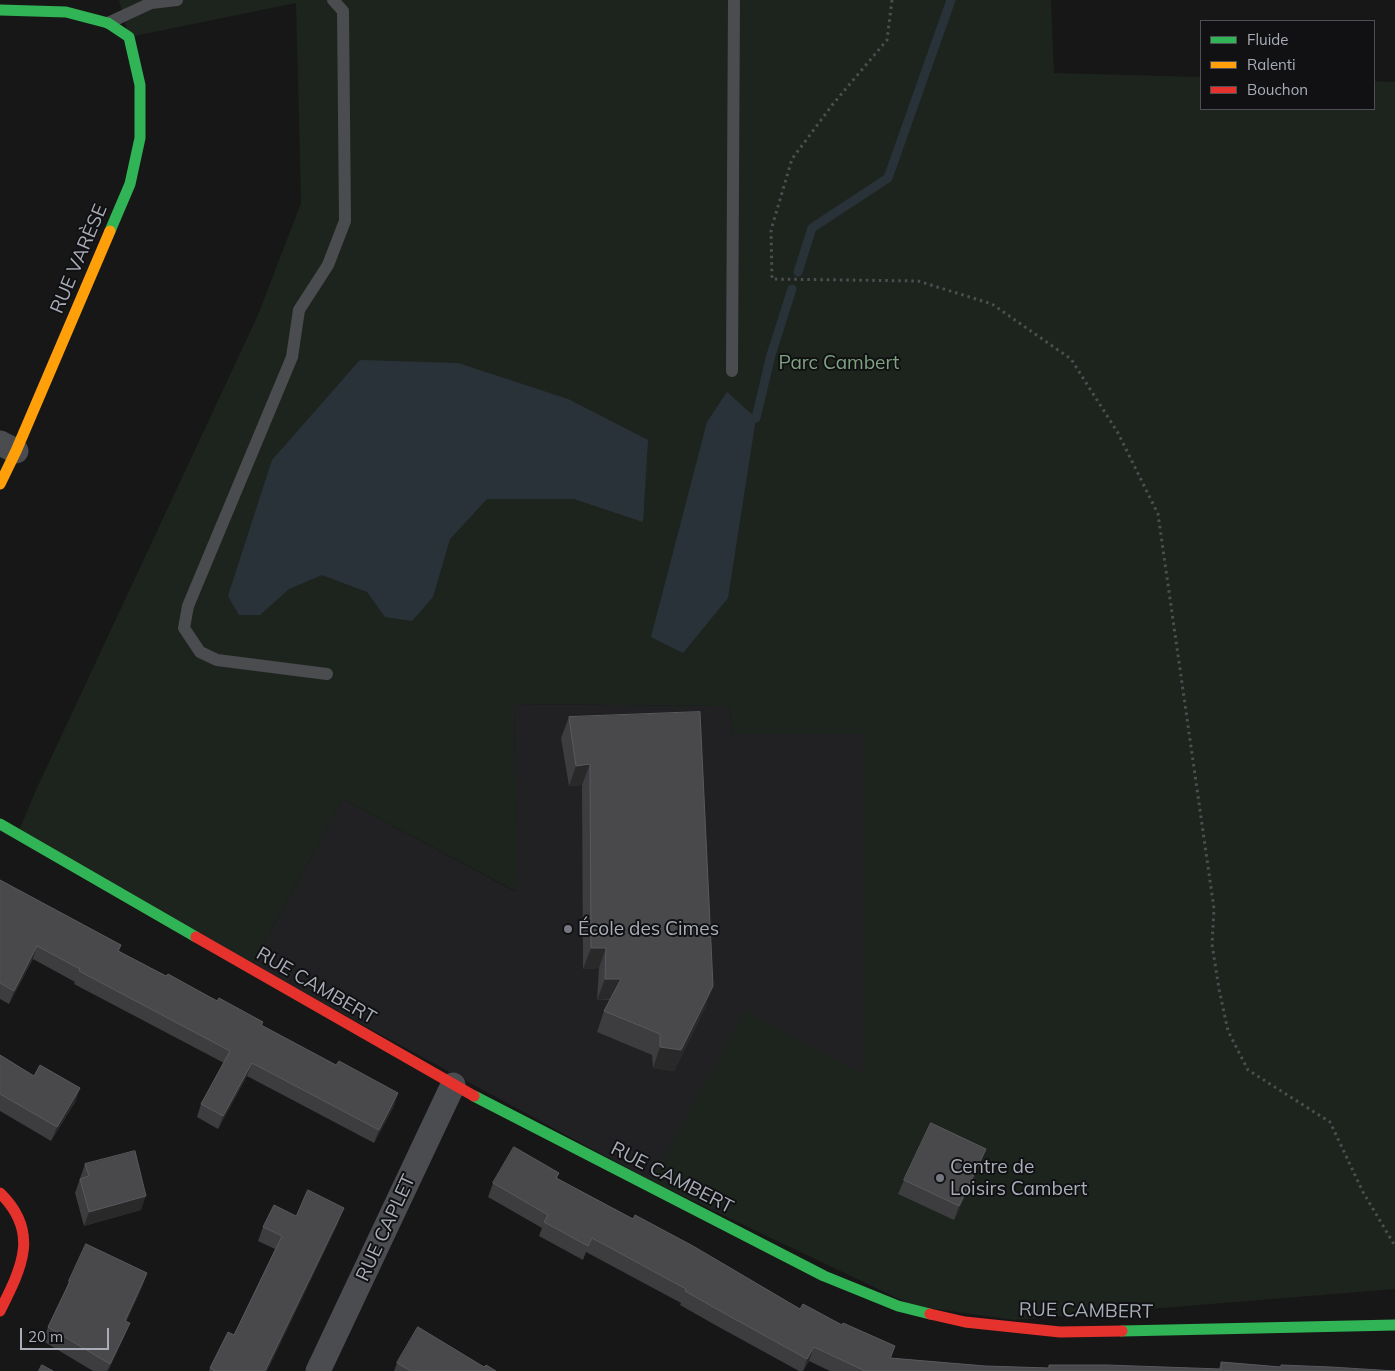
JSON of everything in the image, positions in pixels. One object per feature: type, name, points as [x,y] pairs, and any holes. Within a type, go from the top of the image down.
[{"type":"street","points":[[0,10],[66,12],[108,23]]},
{"type":"street","name":"RUE VARÈSE","points":[[0,484],[8,447],[130,184],[140,138],[140,85],[129,38],[108,23]]},
{"type":"street","name":"RUE CAMBERT","points":[[0,824],[453,1085],[824,1276],[898,1306],[965,1322],[1060,1332],[1395,1325]]},
{"type":"street","name":"RUE CAPLET","points":[[318,1371],[453,1085]]},
{"type":"street","points":[[0,1193],[16,1211],[23,1229],[24,1251],[16,1280],[0,1311]]},
{"type":"lane","points":[[108,23],[150,3],[177,0]]},
{"type":"lane","points":[[327,674],[216,660],[200,652],[184,628],[188,606],[292,357],[299,310],[328,265],[345,221],[343,11],[333,0]]},
{"type":"lane","points":[[732,371],[734,0]]},
{"type":"path","points":[[892,0],[886,40],[833,104],[792,159],[771,230],[772,279],[918,281],[992,304],[1071,359],[1118,433],[1158,514],[1214,909],[1212,944],[1228,1031],[1248,1070],[1330,1122],[1363,1192],[1395,1246]]},
{"type":"shaded area","points":[[360,360],[458,363],[568,399],[648,440],[643,522],[574,499],[487,499],[450,539],[433,597],[412,621],[385,617],[367,592],[322,575],[289,589],[260,615],[239,615],[228,596],[272,460]]},
{"type":"shaded area","points":[[727,392],[756,418],[728,598],[683,653],[651,637],[707,422]]},
{"type":"shaded area","name":"École des Cimes","points":[[514,704],[729,706],[733,734],[863,734],[863,1076],[651,1181],[252,965],[343,799],[516,892]]},
{"type":"green space","name":"Parc Cambert","points":[[119,0],[1051,0],[1054,73],[1200,77],[1200,110],[1375,110],[1375,81],[1395,82],[1395,1289],[1014,1320],[914,1306],[651,1181],[745,1011],[863,1075],[863,734],[733,734],[729,706],[514,704],[517,892],[343,799],[252,965],[17,835],[37,788],[258,315],[301,203],[296,3],[129,37]]},
{"type":"building","name":"École des Cimes","points":[[700,712],[713,986],[681,1050],[660,1047],[660,1034],[604,1011],[621,979],[605,979],[606,948],[591,948],[590,764],[576,766],[569,717]]},
{"type":"building","points":[[0,880],[121,945],[118,951],[166,976],[168,974],[217,1001],[219,998],[263,1022],[261,1025],[336,1065],[339,1061],[398,1093],[379,1130],[252,1063],[223,1116],[201,1104],[230,1051],[79,971],[80,969],[37,946],[14,991],[0,983]]},
{"type":"building","points":[[0,1055],[34,1076],[40,1065],[80,1088],[57,1127],[0,1094]]},
{"type":"building","name":"Centre de Loisirs Cambert","points":[[931,1123],[986,1149],[959,1206],[904,1180]]},
{"type":"building","points":[[514,1147],[559,1173],[556,1178],[633,1219],[635,1215],[693,1246],[800,1309],[803,1304],[842,1325],[843,1323],[895,1346],[890,1358],[985,1366],[1049,1368],[1049,1365],[1106,1365],[1221,1369],[1221,1362],[1281,1367],[1281,1365],[1395,1371],[865,1371],[814,1347],[807,1359],[685,1291],[686,1289],[592,1238],[588,1246],[544,1222],[548,1215],[493,1183]]},
{"type":"building","points":[[135,1151],[146,1196],[89,1212],[80,1179],[89,1176],[85,1164]]},
{"type":"building","points":[[308,1190],[344,1208],[265,1371],[213,1371],[210,1368],[228,1332],[234,1335],[282,1236],[263,1227],[274,1205],[296,1216]]},
{"type":"building","points":[[86,1244],[147,1273],[125,1321],[130,1323],[110,1364],[48,1327]]},
{"type":"building","points":[[418,1327],[484,1367],[486,1365],[496,1371],[411,1371],[397,1363]]},
{"type":"building","points":[[42,1365],[53,1371],[39,1371]]},
{"type":"waterway","points":[[798,272],[812,228],[888,178],[951,0]]},
{"type":"waterway","points":[[756,418],[771,355],[792,289]]},
{"type":"traffic: fast","points":[[0,10],[66,12],[108,23],[129,37],[140,85],[140,138],[130,184],[110,231]]},
{"type":"traffic: fast","points":[[0,824],[196,937]]},
{"type":"traffic: fast","points":[[474,1096],[824,1276],[898,1306],[930,1314]]},
{"type":"traffic: fast","points":[[1122,1331],[1395,1325]]},
{"type":"traffic: slow","points":[[0,484],[16,451],[110,231]]},
{"type":"traffic: jam","points":[[196,937],[474,1096]]},
{"type":"traffic: jam","points":[[0,1193],[12,1207],[20,1222],[23,1236],[20,1265],[0,1311]]},
{"type":"traffic: jam","points":[[930,1314],[965,1322],[1060,1332],[1122,1331]]},
{"type":"place","name":"École des Cimes","points":[[568,929]]},
{"type":"place","name":"Centre de Loisirs Cambert","points":[[940,1178]]}]
